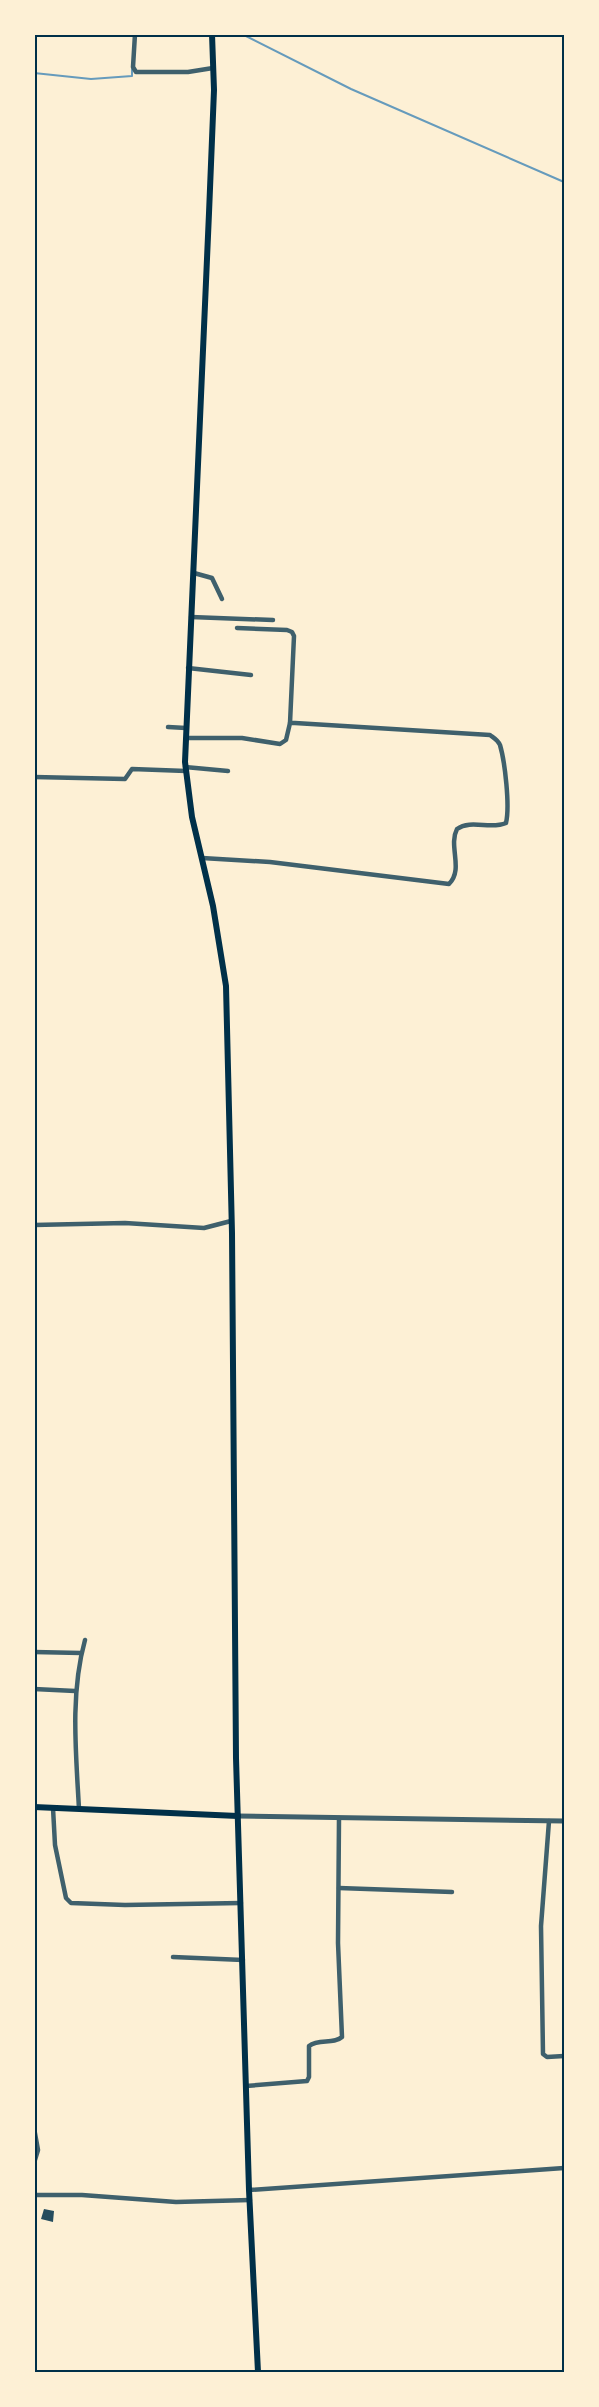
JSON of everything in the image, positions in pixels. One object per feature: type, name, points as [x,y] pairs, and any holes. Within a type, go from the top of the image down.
[{"type":"main road","points":[[212,34],[213,68],[185,769],[192,817],[222,954],[226,986],[238,1816],[249,2190],[258,2373]]},
{"type":"main road","points":[[34,1807],[238,1816]]},
{"type":"street","points":[[135,34],[134,67],[136,72],[188,72],[213,68]]},
{"type":"street","points":[[194,573],[212,578],[222,599]]},
{"type":"street","points":[[191,617],[273,621]]},
{"type":"street","points":[[186,738],[238,738],[280,744],[286,740],[290,723],[294,636],[292,632],[286,630],[237,628]]},
{"type":"street","points":[[188,668],[251,675]]},
{"type":"street","points":[[202,858],[270,862],[443,885],[449,884],[454,877],[454,839],[457,829],[464,825],[506,823],[502,755],[499,743],[490,735],[290,723]]},
{"type":"street","points":[[168,727],[186,728]]},
{"type":"street","points":[[34,777],[125,779],[132,769],[228,771]]},
{"type":"street","points":[[34,1225],[117,1222],[204,1228],[231,1221]]},
{"type":"street","points":[[79,1809],[75,1691],[85,1640]]},
{"type":"street","points":[[34,1652],[81,1653]]},
{"type":"street","points":[[34,1689],[75,1691]]},
{"type":"street","points":[[53,1808],[55,1845],[66,1898],[71,1904],[241,1903]]},
{"type":"street","points":[[238,1816],[564,1821]]},
{"type":"street","points":[[246,2086],[307,2081],[309,2046],[314,2042],[337,2040],[342,2037],[338,1943],[339,1818]]},
{"type":"street","points":[[549,1821],[541,1926],[543,2054],[564,2056]]},
{"type":"street","points":[[339,1888],[452,1892]]},
{"type":"street","points":[[174,1956],[243,1960]]},
{"type":"street","points":[[34,2128],[38,2150],[34,2163]]},
{"type":"street","points":[[249,2190],[564,2168]]},
{"type":"street","points":[[34,2195],[123,2197],[176,2202],[250,2200]]},
{"type":"building","points":[[44,2209],[54,2211],[53,2222],[41,2219]]},
{"type":"waterway","points":[[242,34],[351,89],[564,182]]},
{"type":"waterway","points":[[34,73],[91,79],[132,76],[132,69]]}]
